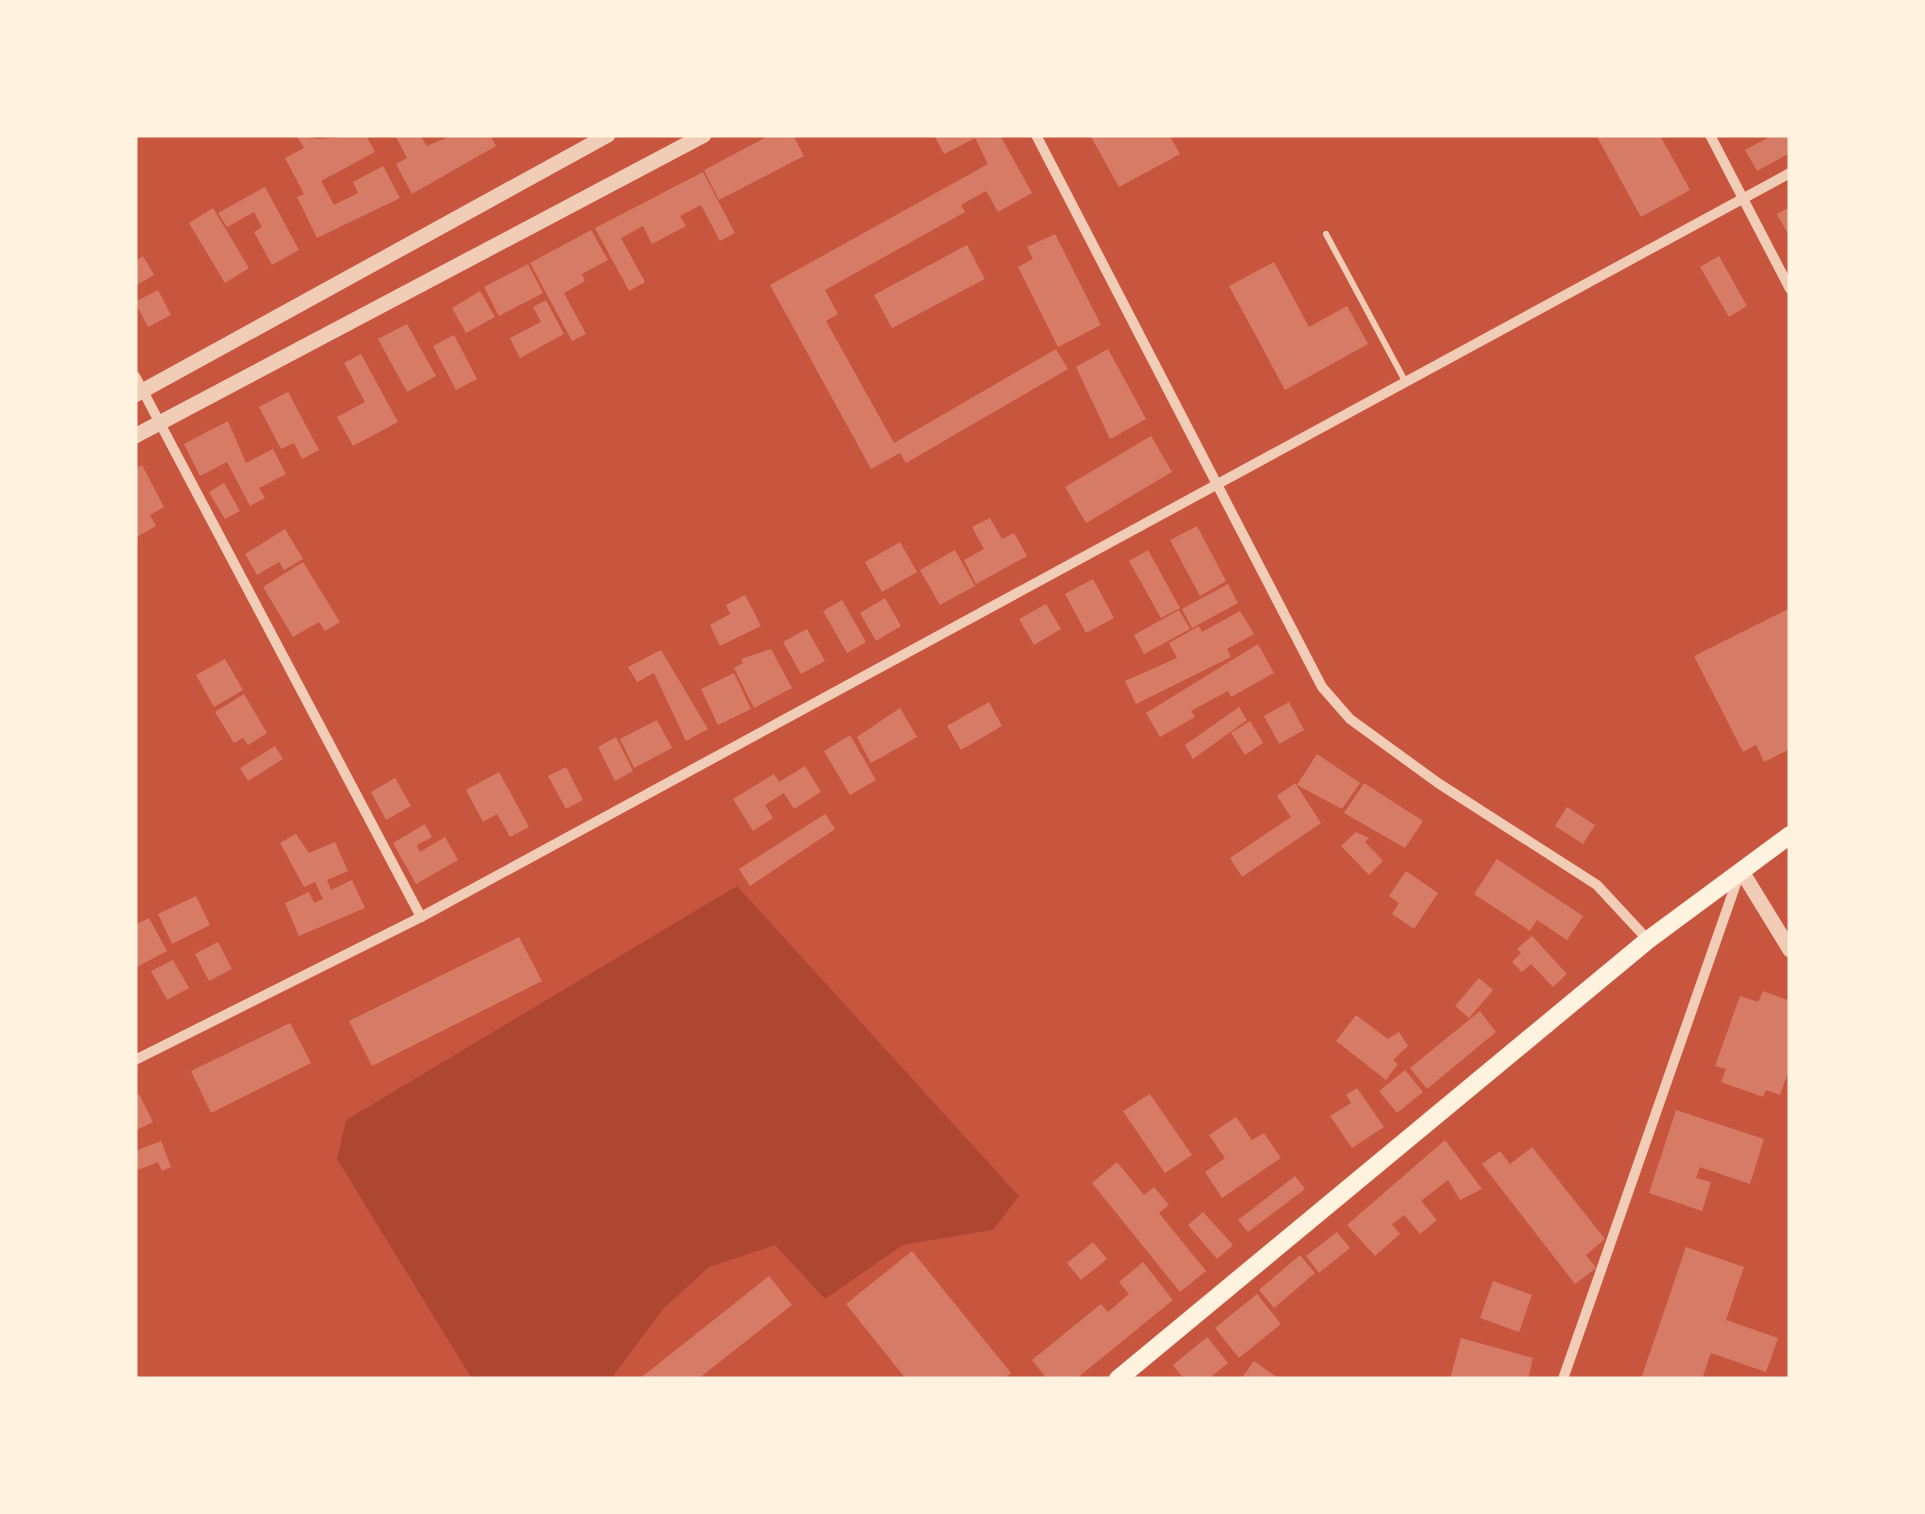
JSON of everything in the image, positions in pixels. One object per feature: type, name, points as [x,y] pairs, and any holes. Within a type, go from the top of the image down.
[{"type":"main road","points":[[1118,1379],[1648,940],[1790,835]]},
{"type":"street","points":[[421,917],[138,387],[608,135]]},
{"type":"street","points":[[135,436],[704,135]]},
{"type":"street","points":[[1036,135],[1322,688],[1350,719],[1438,784],[1597,885],[1648,940]]},
{"type":"street","points":[[1710,135],[1790,289]]},
{"type":"street","points":[[135,1060],[421,917],[1790,173]]},
{"type":"street","points":[[1740,870],[1790,950]]},
{"type":"street","points":[[1563,1379],[1740,870]]},
{"type":"lane","points":[[1326,234],[1404,381]]},
{"type":"shaded area","points":[[737,886],[1019,1196],[993,1230],[903,1245],[825,1299],[775,1245],[709,1267],[663,1309],[611,1379],[472,1379],[337,1159],[346,1120]]},
{"type":"building","points":[[296,135],[319,139],[366,135],[375,152],[321,181],[334,205],[358,193],[353,182],[383,166],[400,198],[317,238],[297,197],[304,194],[285,158],[304,148]]},
{"type":"building","points":[[395,135],[420,135],[427,146],[453,135],[490,135],[496,146],[412,194],[396,164],[407,158]]},
{"type":"building","points":[[770,135],[793,135],[804,156],[719,200],[704,170]]},
{"type":"building","points":[[934,135],[1000,135],[1032,193],[998,212],[986,191],[961,205],[965,212],[825,290],[838,314],[826,321],[894,443],[1056,349],[1068,369],[906,463],[900,453],[871,469],[770,285],[988,164],[975,138],[944,154]]},
{"type":"building","points":[[1090,135],[1169,135],[1180,154],[1119,187]]},
{"type":"building","points":[[1596,135],[1660,135],[1690,190],[1641,217]]},
{"type":"building","points":[[1773,135],[1790,135],[1790,153],[1757,171],[1745,150]]},
{"type":"building","points":[[703,172],[735,233],[720,241],[701,205],[680,216],[686,226],[652,244],[643,226],[621,238],[645,282],[629,291],[595,228]]},
{"type":"building","points":[[265,187],[299,250],[272,265],[254,232],[262,227],[254,212],[227,227],[218,213]]},
{"type":"building","points":[[1790,207],[1790,238],[1777,214]]},
{"type":"building","points":[[213,208],[249,268],[225,283],[189,223]]},
{"type":"building","points":[[591,230],[608,260],[582,274],[585,281],[564,293],[586,334],[572,341],[530,263]]},
{"type":"building","points":[[1055,234],[1101,325],[1058,347],[1018,267],[1033,259],[1027,247]]},
{"type":"building","points":[[967,245],[985,279],[892,328],[874,295]]},
{"type":"building","points":[[143,256],[154,275],[135,286],[135,261]]},
{"type":"building","points":[[1719,256],[1747,306],[1729,317],[1700,267]]},
{"type":"building","points":[[1274,262],[1309,327],[1347,306],[1368,344],[1285,390],[1229,286]]},
{"type":"building","points":[[528,264],[543,293],[499,316],[484,287]]},
{"type":"building","points":[[158,290],[171,315],[148,327],[135,302]]},
{"type":"building","points":[[480,291],[495,317],[466,333],[452,308]]},
{"type":"building","points":[[546,300],[564,334],[520,358],[510,338],[541,322],[533,307]]},
{"type":"building","points":[[407,324],[436,376],[407,392],[378,339]]},
{"type":"building","points":[[454,335],[477,379],[456,390],[433,346]]},
{"type":"building","points":[[1108,349],[1146,419],[1110,439],[1076,367]]},
{"type":"building","points":[[361,354],[398,422],[353,446],[337,417],[365,402],[344,363]]},
{"type":"building","points":[[288,392],[319,450],[302,459],[294,443],[281,449],[259,407]]},
{"type":"building","points":[[228,421],[246,463],[273,449],[286,474],[259,488],[265,498],[250,506],[227,462],[200,476],[184,444]]},
{"type":"building","points":[[1151,436],[1172,472],[1086,523],[1065,487]]},
{"type":"building","points":[[142,465],[164,507],[150,515],[156,526],[135,538],[135,469]]},
{"type":"building","points":[[224,483],[240,511],[225,519],[209,492]]},
{"type":"building","points":[[990,518],[1002,539],[1014,533],[1027,556],[976,584],[964,560],[984,549],[972,527]]},
{"type":"building","points":[[1197,526],[1226,581],[1200,596],[1170,540]]},
{"type":"building","points":[[285,529],[303,559],[284,570],[279,562],[257,575],[245,554]]},
{"type":"building","points":[[900,542],[917,572],[882,592],[865,562]]},
{"type":"building","points":[[955,550],[975,586],[940,605],[920,570]]},
{"type":"building","points":[[1148,550],[1180,608],[1161,618],[1129,561]]},
{"type":"building","points":[[303,562],[340,622],[325,631],[319,622],[293,637],[263,587]]},
{"type":"building","points":[[1093,579],[1114,618],[1086,633],[1065,594]]},
{"type":"building","points":[[1228,584],[1238,603],[1192,628],[1182,609]]},
{"type":"building","points":[[745,595],[761,626],[720,646],[710,625],[730,614],[726,605]]},
{"type":"building","points":[[885,598],[901,626],[876,641],[860,613]]},
{"type":"building","points":[[842,600],[866,642],[847,653],[823,611]]},
{"type":"building","points":[[1046,604],[1061,629],[1034,645],[1019,619]]},
{"type":"building","points":[[1790,608],[1790,749],[1764,762],[1756,745],[1743,752],[1694,656]]},
{"type":"building","points":[[1179,610],[1190,629],[1144,654],[1134,635]]},
{"type":"building","points":[[1240,611],[1254,634],[1227,649],[1231,657],[1136,704],[1125,681],[1177,658],[1169,643],[1199,626],[1202,632]]},
{"type":"building","points":[[807,629],[825,661],[801,674],[783,642]]},
{"type":"building","points":[[1258,644],[1274,673],[1231,697],[1228,691],[1191,711],[1195,717],[1160,737],[1146,713]]},
{"type":"building","points":[[771,649],[792,688],[754,708],[734,668],[743,663],[741,659]]},
{"type":"building","points":[[661,650],[708,729],[686,741],[654,673],[637,682],[628,667]]},
{"type":"building","points":[[225,659],[243,690],[214,707],[196,675]]},
{"type":"building","points":[[734,673],[751,709],[718,725],[701,689]]},
{"type":"building","points":[[244,694],[267,733],[248,745],[243,738],[234,743],[215,712]]},
{"type":"building","points":[[989,702],[1002,726],[961,750],[947,726]]},
{"type":"building","points":[[1289,702],[1304,730],[1279,744],[1264,716]]},
{"type":"building","points":[[1239,707],[1247,720],[1193,759],[1185,745]]},
{"type":"building","points":[[900,708],[917,737],[871,763],[857,737]]},
{"type":"building","points":[[657,720],[672,748],[634,768],[620,739]]},
{"type":"building","points":[[1250,721],[1263,743],[1245,755],[1231,733]]},
{"type":"building","points":[[850,735],[876,780],[850,795],[824,751]]},
{"type":"building","points":[[616,737],[633,771],[615,781],[598,747]]},
{"type":"building","points":[[275,746],[283,759],[248,781],[240,768]]},
{"type":"building","points":[[1317,754],[1360,783],[1342,809],[1297,785]]},
{"type":"building","points":[[805,766],[821,792],[794,809],[784,793],[765,805],[773,818],[753,831],[733,799],[774,774],[779,782]]},
{"type":"building","points":[[566,767],[583,800],[566,809],[548,776]]},
{"type":"building","points":[[499,772],[529,827],[510,837],[497,814],[483,822],[466,790]]},
{"type":"building","points":[[395,778],[411,806],[386,820],[371,792]]},
{"type":"building","points":[[1295,783],[1321,823],[1242,877],[1230,858],[1291,817],[1277,796]]},
{"type":"building","points":[[1364,783],[1423,821],[1405,848],[1344,813]]},
{"type":"building","points":[[1567,807],[1595,825],[1583,844],[1555,826]]},
{"type":"building","points":[[825,814],[835,829],[750,886],[739,869]]},
{"type":"building","points":[[425,824],[432,837],[417,845],[420,852],[445,837],[458,860],[416,884],[393,843]]},
{"type":"building","points":[[1356,832],[1369,838],[1365,842],[1383,861],[1369,875],[1341,846]]},
{"type":"building","points":[[296,834],[309,853],[335,842],[348,871],[327,880],[331,890],[352,880],[365,908],[299,936],[285,903],[309,892],[314,903],[323,899],[315,882],[304,887],[280,843]]},
{"type":"building","points":[[1497,859],[1583,916],[1567,940],[1537,920],[1530,931],[1474,894]]},
{"type":"building","points":[[1406,871],[1438,893],[1414,929],[1392,914],[1399,903],[1389,896]]},
{"type":"building","points":[[196,896],[210,925],[172,944],[158,914]]},
{"type":"building","points":[[149,918],[167,951],[135,968],[135,925]]},
{"type":"building","points":[[1532,936],[1567,974],[1553,987],[1531,964],[1522,972],[1512,962],[1521,953],[1517,949]]},
{"type":"building","points":[[519,937],[542,981],[372,1066],[349,1021]]},
{"type":"building","points":[[218,942],[232,969],[209,981],[195,954]]},
{"type":"building","points":[[173,960],[189,988],[167,1000],[151,971]]},
{"type":"building","points":[[1479,978],[1493,990],[1469,1018],[1455,1006]]},
{"type":"building","points":[[1763,991],[1790,1001],[1790,1067],[1780,1095],[1766,1090],[1763,1097],[1721,1082],[1726,1069],[1715,1066],[1740,996],[1758,1002]]},
{"type":"building","points":[[1480,1011],[1496,1032],[1427,1089],[1410,1068]]},
{"type":"building","points":[[1356,1015],[1388,1039],[1399,1032],[1408,1046],[1393,1060],[1398,1064],[1386,1080],[1336,1041]]},
{"type":"building","points":[[290,1023],[311,1063],[211,1113],[191,1071]]},
{"type":"building","points":[[1405,1070],[1423,1092],[1397,1113],[1379,1091]]},
{"type":"building","points":[[1357,1088],[1384,1127],[1352,1148],[1330,1116],[1351,1103],[1346,1095]]},
{"type":"building","points":[[139,1094],[153,1122],[135,1131],[135,1096]]},
{"type":"building","points":[[1150,1094],[1192,1155],[1165,1173],[1123,1111]]},
{"type":"building","points":[[1676,1110],[1764,1139],[1750,1184],[1700,1167],[1696,1178],[1711,1182],[1702,1211],[1649,1193]]},
{"type":"building","points":[[1236,1117],[1252,1140],[1264,1133],[1281,1158],[1222,1198],[1205,1172],[1225,1158],[1209,1135]]},
{"type":"building","points":[[1445,1140],[1482,1189],[1460,1200],[1448,1180],[1421,1201],[1437,1220],[1420,1234],[1404,1215],[1392,1224],[1400,1234],[1375,1256],[1347,1225]]},
{"type":"building","points":[[161,1141],[171,1167],[162,1171],[158,1162],[135,1171],[135,1151]]},
{"type":"building","points":[[1532,1147],[1605,1239],[1586,1255],[1596,1268],[1575,1284],[1482,1164],[1500,1151],[1510,1164]]},
{"type":"building","points":[[1117,1162],[1144,1195],[1154,1187],[1169,1205],[1159,1213],[1206,1271],[1180,1292],[1092,1183]]},
{"type":"building","points":[[1295,1176],[1305,1189],[1248,1232],[1238,1220]]},
{"type":"building","points":[[1203,1212],[1233,1245],[1217,1259],[1188,1225]]},
{"type":"building","points":[[1337,1232],[1350,1248],[1319,1273],[1306,1256]]},
{"type":"building","points":[[1093,1242],[1107,1259],[1081,1280],[1067,1263]]},
{"type":"building","points":[[1686,1247],[1744,1267],[1726,1320],[1778,1338],[1766,1372],[1711,1353],[1702,1379],[1641,1379]]},
{"type":"building","points":[[912,1251],[1011,1373],[1004,1379],[906,1379],[846,1304]]},
{"type":"building","points":[[1300,1255],[1315,1273],[1274,1308],[1259,1290]]},
{"type":"building","points":[[1143,1262],[1173,1300],[1076,1379],[1047,1379],[1032,1360],[1101,1304],[1108,1312],[1129,1294],[1119,1282]]},
{"type":"building","points":[[769,1276],[792,1305],[698,1379],[643,1376]]},
{"type":"building","points":[[1493,1281],[1532,1295],[1519,1332],[1480,1318]]},
{"type":"building","points":[[1257,1294],[1281,1324],[1239,1358],[1215,1328]]},
{"type":"building","points":[[1207,1337],[1228,1363],[1208,1379],[1184,1379],[1173,1365]]},
{"type":"building","points":[[1461,1338],[1533,1358],[1528,1379],[1450,1379]]},
{"type":"building","points":[[1254,1361],[1279,1379],[1241,1379]]}]
